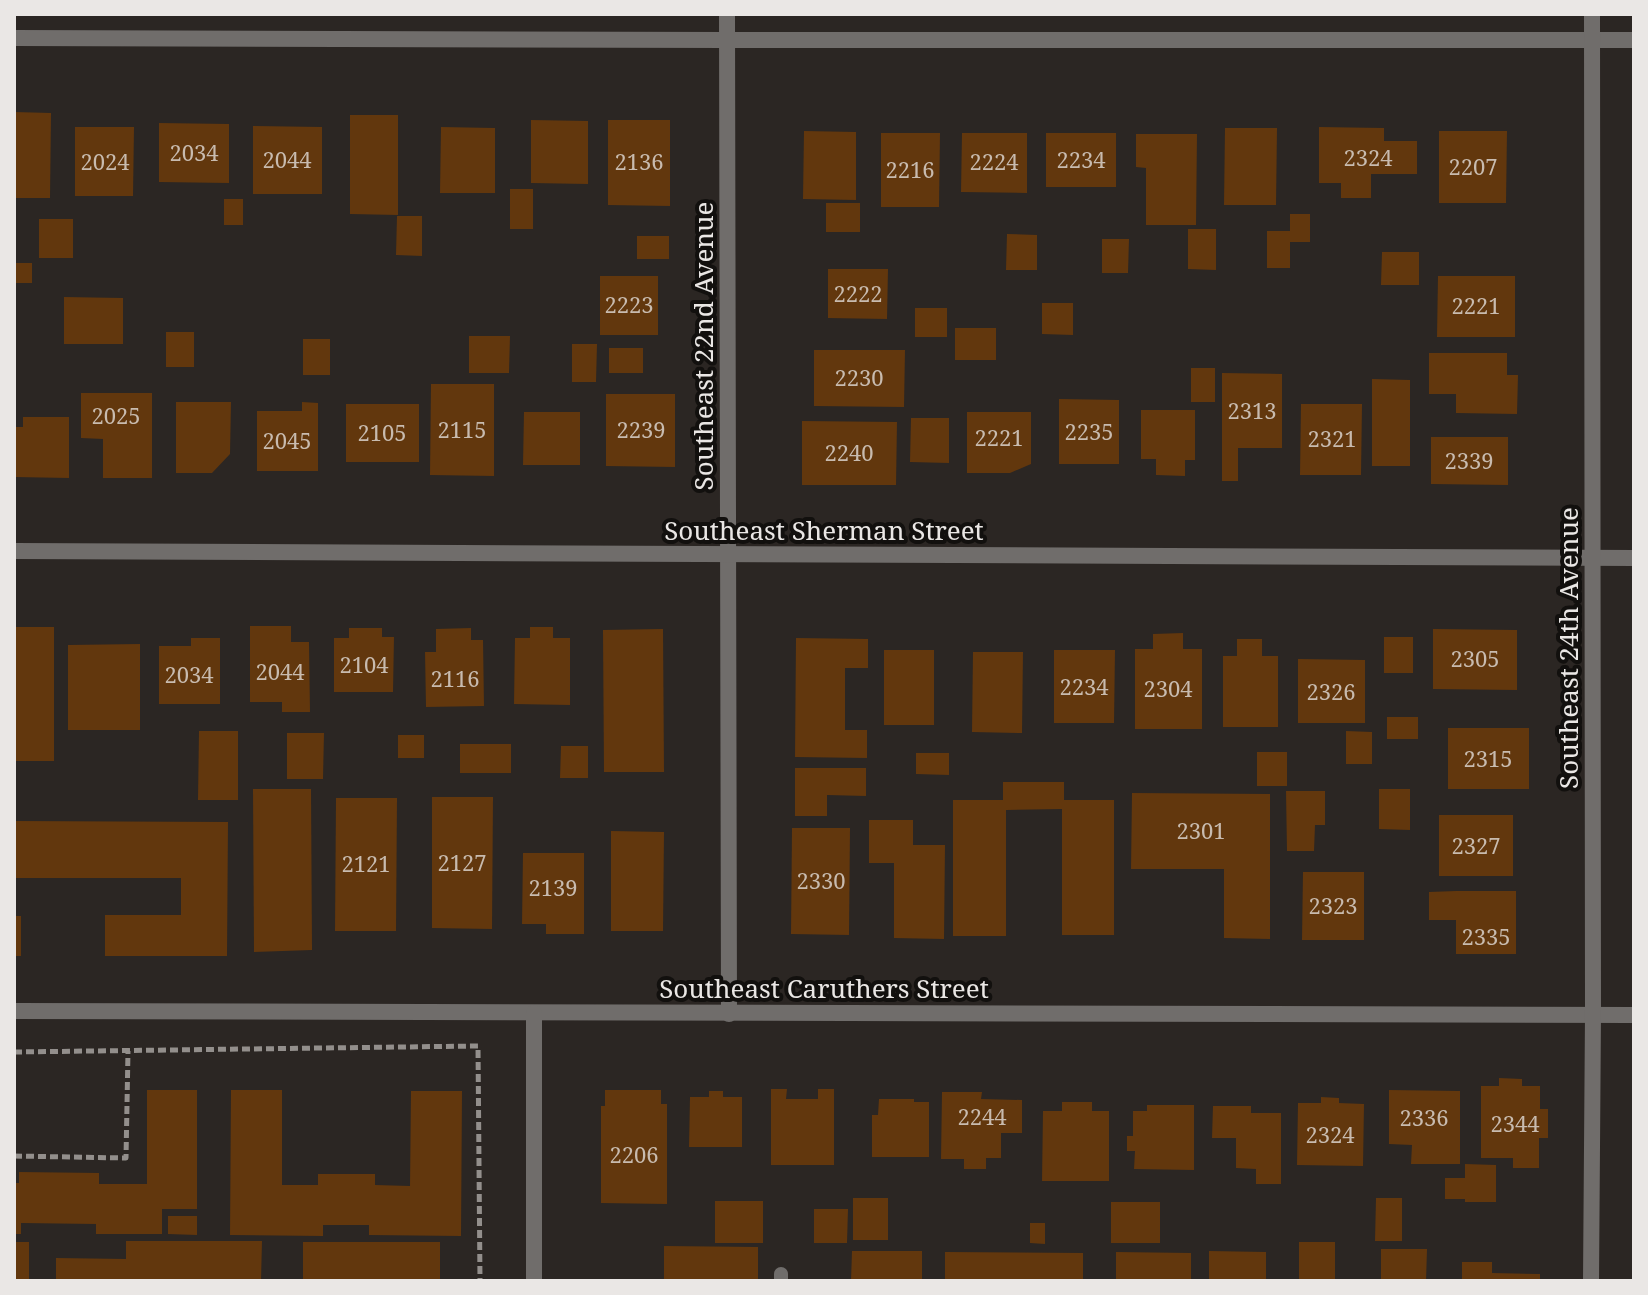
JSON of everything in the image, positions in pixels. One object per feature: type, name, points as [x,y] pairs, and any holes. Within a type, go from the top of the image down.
[{"type":"street","name":"Southeast 22nd Avenue","points":[[727,14],[729,1014]]},
{"type":"street","name":"Southeast 24th Avenue","points":[[1591,1281],[1592,14]]},
{"type":"street","points":[[14,38],[1634,40]]},
{"type":"street","name":"Southeast Sherman Street","points":[[14,551],[1634,558]]},
{"type":"street","name":"Southeast Caruthers Street","points":[[14,1011],[1634,1015]]},
{"type":"street","points":[[534,1013],[534,1281]]},
{"type":"path","points":[[14,1052],[478,1046],[480,1281]]},
{"type":"path","points":[[14,1156],[126,1158],[128,1051]]},
{"type":"building","points":[[14,112],[51,113],[50,198],[14,198]]},
{"type":"building","points":[[350,115],[398,115],[398,215],[350,214]]},
{"type":"building","points":[[531,120],[588,121],[588,184],[531,183]]},
{"type":"building","points":[[608,120],[670,120],[670,206],[608,205]]},
{"type":"building","points":[[159,123],[229,124],[229,183],[159,182]]},
{"type":"building","points":[[253,126],[322,127],[322,194],[253,194]]},
{"type":"building","points":[[75,127],[134,127],[133,196],[75,196]]},
{"type":"building","points":[[441,127],[495,128],[495,193],[440,193]]},
{"type":"building","points":[[1319,127],[1384,128],[1384,141],[1417,141],[1417,174],[1371,174],[1371,198],[1341,198],[1341,183],[1319,183]]},
{"type":"building","points":[[1225,128],[1277,128],[1276,205],[1224,205]]},
{"type":"building","points":[[804,131],[856,132],[856,200],[803,199]]},
{"type":"building","points":[[1439,131],[1507,131],[1506,203],[1439,203]]},
{"type":"building","points":[[881,133],[940,133],[939,207],[881,207]]},
{"type":"building","points":[[962,133],[1027,133],[1027,193],[961,192]]},
{"type":"building","points":[[1046,133],[1116,133],[1116,187],[1046,187]]},
{"type":"building","points":[[1136,134],[1197,134],[1196,225],[1146,225],[1146,168],[1136,167]]},
{"type":"building","points":[[510,189],[533,189],[533,229],[510,229]]},
{"type":"building","points":[[224,199],[243,199],[243,225],[224,225]]},
{"type":"building","points":[[826,203],[860,203],[860,232],[826,232]]},
{"type":"building","points":[[1290,214],[1310,214],[1310,242],[1290,242],[1290,268],[1267,268],[1267,231],[1290,231]]},
{"type":"building","points":[[397,216],[422,216],[422,256],[396,255]]},
{"type":"building","points":[[39,219],[73,219],[73,258],[39,258]]},
{"type":"building","points":[[1188,229],[1216,229],[1216,270],[1188,269]]},
{"type":"building","points":[[1007,234],[1037,235],[1037,270],[1006,270]]},
{"type":"building","points":[[637,236],[669,236],[669,259],[637,259]]},
{"type":"building","points":[[1102,239],[1129,239],[1128,273],[1102,273]]},
{"type":"building","points":[[1382,252],[1419,252],[1419,285],[1381,285]]},
{"type":"building","points":[[14,263],[32,263],[32,283],[14,283]]},
{"type":"building","points":[[828,269],[888,269],[887,319],[828,318]]},
{"type":"building","points":[[600,276],[658,276],[658,335],[600,335]]},
{"type":"building","points":[[1438,276],[1515,276],[1515,337],[1437,337]]},
{"type":"building","points":[[64,297],[123,298],[123,344],[64,344]]},
{"type":"building","points":[[1042,303],[1073,303],[1073,335],[1042,334]]},
{"type":"building","points":[[915,308],[947,308],[947,337],[915,337]]},
{"type":"building","points":[[955,328],[996,328],[996,360],[955,360]]},
{"type":"building","points":[[166,332],[194,332],[194,367],[166,367]]},
{"type":"building","points":[[469,336],[510,336],[509,373],[469,373]]},
{"type":"building","points":[[303,339],[330,339],[330,375],[303,375]]},
{"type":"building","points":[[572,344],[597,344],[596,382],[572,382]]},
{"type":"building","points":[[609,348],[643,348],[643,373],[609,373]]},
{"type":"building","points":[[814,350],[905,350],[904,407],[814,406]]},
{"type":"building","points":[[1429,353],[1507,353],[1507,375],[1518,375],[1517,414],[1456,413],[1456,394],[1429,394]]},
{"type":"building","points":[[1191,368],[1215,368],[1215,402],[1191,402]]},
{"type":"building","points":[[1222,373],[1282,374],[1282,448],[1238,448],[1238,481],[1222,481]]},
{"type":"building","points":[[1372,379],[1410,380],[1410,466],[1372,466]]},
{"type":"building","points":[[431,384],[494,384],[494,476],[430,475]]},
{"type":"building","points":[[81,393],[152,393],[152,478],[103,478],[103,439],[81,438]]},
{"type":"building","points":[[606,394],[675,394],[675,467],[606,466]]},
{"type":"building","points":[[1059,399],[1119,400],[1119,464],[1059,464]]},
{"type":"building","points":[[176,402],[231,402],[230,454],[212,473],[176,473]]},
{"type":"building","points":[[302,402],[318,403],[318,471],[257,471],[257,411],[302,411]]},
{"type":"building","points":[[346,404],[419,404],[419,462],[346,462]]},
{"type":"building","points":[[1301,404],[1362,404],[1361,475],[1300,475]]},
{"type":"building","points":[[1141,410],[1195,410],[1195,460],[1185,460],[1185,476],[1156,475],[1156,459],[1141,459]]},
{"type":"building","points":[[524,412],[580,412],[580,465],[523,465]]},
{"type":"building","points":[[967,412],[1031,412],[1031,464],[1010,473],[967,473]]},
{"type":"building","points":[[23,417],[69,417],[69,478],[14,477],[14,427],[23,427]]},
{"type":"building","points":[[911,418],[949,418],[949,463],[910,462]]},
{"type":"building","points":[[802,421],[897,422],[896,485],[802,485]]},
{"type":"building","points":[[1431,437],[1508,437],[1508,485],[1431,484]]},
{"type":"building","points":[[250,626],[291,626],[291,642],[309,642],[310,712],[282,712],[282,702],[250,702]]},
{"type":"building","points":[[14,627],[54,627],[54,761],[14,761]]},
{"type":"building","points":[[530,627],[553,627],[553,638],[570,638],[570,705],[514,704],[515,638],[530,638]]},
{"type":"building","points":[[349,628],[382,628],[382,637],[394,637],[393,692],[334,692],[334,638],[349,638]]},
{"type":"building","points":[[471,628],[471,640],[483,640],[484,706],[426,707],[425,652],[436,652],[436,629]]},
{"type":"building","points":[[663,629],[664,772],[604,772],[603,630]]},
{"type":"building","points":[[1433,629],[1517,630],[1517,690],[1433,689]]},
{"type":"building","points":[[1183,633],[1183,649],[1202,649],[1202,729],[1135,729],[1135,649],[1153,649],[1153,634]]},
{"type":"building","points":[[1384,637],[1413,637],[1413,673],[1384,673]]},
{"type":"building","points":[[191,638],[220,638],[220,704],[159,704],[159,646],[191,646]]},
{"type":"building","points":[[796,638],[868,639],[868,668],[845,668],[845,730],[867,730],[867,758],[795,757]]},
{"type":"building","points":[[1237,639],[1262,639],[1262,656],[1278,656],[1278,727],[1223,727],[1223,656],[1237,656]]},
{"type":"building","points":[[140,644],[140,730],[68,730],[68,645]]},
{"type":"building","points":[[884,650],[934,650],[934,725],[884,725]]},
{"type":"building","points":[[1054,650],[1115,650],[1114,723],[1054,723]]},
{"type":"building","points":[[973,652],[1023,652],[1022,733],[972,732]]},
{"type":"building","points":[[1298,659],[1365,660],[1365,723],[1298,723]]},
{"type":"building","points":[[1387,717],[1418,717],[1418,739],[1387,739]]},
{"type":"building","points":[[1448,728],[1529,728],[1529,789],[1448,789]]},
{"type":"building","points":[[199,731],[238,731],[238,800],[198,800]]},
{"type":"building","points":[[1346,731],[1372,732],[1372,764],[1346,764]]},
{"type":"building","points":[[287,733],[324,733],[323,779],[287,779]]},
{"type":"building","points":[[398,735],[424,735],[424,758],[398,758]]},
{"type":"building","points":[[460,744],[511,744],[511,773],[460,773]]},
{"type":"building","points":[[561,746],[588,746],[588,778],[560,778]]},
{"type":"building","points":[[1257,752],[1287,752],[1287,786],[1257,786]]},
{"type":"building","points":[[916,753],[949,753],[949,775],[916,774]]},
{"type":"building","points":[[795,768],[866,768],[866,796],[827,795],[827,816],[795,816]]},
{"type":"building","points":[[1003,782],[1064,782],[1064,800],[1114,800],[1114,935],[1062,935],[1062,809],[1006,810],[1006,936],[953,936],[953,800],[1003,800]]},
{"type":"building","points":[[253,789],[311,789],[312,950],[254,952]]},
{"type":"building","points":[[1379,789],[1410,789],[1410,830],[1379,829]]},
{"type":"building","points":[[1286,791],[1325,791],[1325,825],[1315,825],[1314,851],[1287,851]]},
{"type":"building","points":[[1132,793],[1270,794],[1270,939],[1224,938],[1224,869],[1131,869]]},
{"type":"building","points":[[432,797],[493,797],[492,929],[432,928]]},
{"type":"building","points":[[336,798],[397,798],[396,931],[335,931]]},
{"type":"building","points":[[1439,815],[1513,815],[1513,876],[1439,876]]},
{"type":"building","points":[[869,820],[913,820],[913,845],[945,845],[944,939],[894,938],[894,863],[869,863]]},
{"type":"building","points":[[14,821],[228,822],[227,956],[105,956],[105,915],[181,915],[181,878],[14,878]]},
{"type":"building","points":[[792,828],[850,828],[849,935],[791,934]]},
{"type":"building","points":[[611,831],[664,832],[663,931],[611,931]]},
{"type":"building","points":[[523,853],[584,853],[584,934],[546,934],[546,924],[522,924]]},
{"type":"building","points":[[1303,872],[1364,872],[1364,940],[1302,940]]},
{"type":"building","points":[[1516,891],[1516,954],[1456,954],[1456,920],[1429,920],[1429,892]]},
{"type":"building","points":[[14,916],[21,916],[21,956],[14,956]]},
{"type":"building","points":[[1499,1078],[1522,1079],[1522,1086],[1540,1086],[1540,1109],[1548,1109],[1548,1138],[1539,1138],[1539,1168],[1513,1168],[1513,1158],[1481,1158],[1481,1086],[1499,1086]]},
{"type":"building","points":[[771,1089],[787,1089],[786,1099],[818,1099],[818,1089],[834,1089],[834,1165],[771,1165]]},
{"type":"building","points":[[147,1090],[197,1090],[197,1209],[162,1209],[162,1234],[96,1234],[96,1224],[21,1223],[21,1234],[14,1234],[14,1183],[19,1183],[19,1172],[99,1173],[99,1184],[147,1184]]},
{"type":"building","points":[[231,1090],[282,1090],[282,1185],[318,1185],[318,1174],[375,1174],[375,1185],[410,1186],[411,1091],[462,1091],[461,1236],[369,1235],[369,1225],[323,1225],[323,1236],[230,1235]]},
{"type":"building","points":[[605,1090],[661,1090],[661,1104],[667,1104],[667,1204],[601,1203],[601,1106],[605,1106]]},
{"type":"building","points":[[1389,1090],[1460,1091],[1460,1164],[1411,1164],[1412,1145],[1389,1144]]},
{"type":"building","points":[[709,1091],[723,1091],[723,1097],[742,1097],[742,1147],[689,1147],[690,1097],[709,1097]]},
{"type":"building","points":[[942,1092],[982,1092],[981,1099],[1022,1100],[1022,1133],[1001,1133],[1001,1158],[986,1158],[986,1169],[964,1169],[964,1159],[941,1159]]},
{"type":"building","points":[[1321,1097],[1339,1098],[1339,1103],[1364,1104],[1363,1166],[1297,1165],[1298,1103],[1321,1103]]},
{"type":"building","points":[[879,1099],[929,1102],[929,1157],[872,1157],[872,1115],[878,1115]]},
{"type":"building","points":[[1062,1102],[1092,1102],[1092,1111],[1109,1111],[1109,1181],[1042,1181],[1043,1111],[1062,1111]]},
{"type":"building","points":[[1147,1105],[1194,1105],[1194,1170],[1134,1169],[1135,1151],[1127,1151],[1127,1136],[1133,1136],[1133,1111],[1147,1111]]},
{"type":"building","points":[[1213,1106],[1251,1106],[1251,1113],[1281,1113],[1281,1184],[1256,1184],[1256,1169],[1236,1168],[1236,1138],[1212,1138]]},
{"type":"building","points":[[1465,1164],[1496,1165],[1496,1202],[1445,1199],[1445,1178],[1465,1178]]},
{"type":"building","points":[[853,1198],[888,1198],[888,1240],[853,1240]]},
{"type":"building","points":[[1376,1198],[1402,1198],[1402,1241],[1375,1241]]},
{"type":"building","points":[[715,1201],[763,1201],[763,1243],[715,1243]]},
{"type":"building","points":[[1111,1202],[1160,1202],[1160,1243],[1111,1243]]},
{"type":"building","points":[[814,1209],[848,1209],[847,1243],[814,1243]]},
{"type":"building","points":[[168,1216],[197,1216],[197,1235],[168,1234]]},
{"type":"building","points":[[1030,1223],[1045,1223],[1045,1244],[1030,1243]]},
{"type":"building","points":[[126,1241],[262,1241],[261,1281],[56,1281],[56,1258],[126,1259]]},
{"type":"building","points":[[14,1242],[29,1242],[29,1281],[14,1281]]},
{"type":"building","points":[[303,1242],[440,1242],[440,1281],[303,1281]]},
{"type":"building","points":[[1299,1242],[1335,1242],[1335,1281],[1299,1281]]},
{"type":"building","points":[[664,1246],[758,1247],[758,1281],[664,1281]]},
{"type":"building","points":[[1381,1249],[1427,1249],[1426,1281],[1381,1281]]},
{"type":"building","points":[[852,1251],[922,1251],[922,1281],[851,1281]]},
{"type":"building","points":[[1209,1251],[1266,1252],[1266,1281],[1209,1281]]},
{"type":"building","points":[[945,1252],[1083,1253],[1083,1281],[945,1281]]},
{"type":"building","points":[[1116,1252],[1191,1253],[1191,1281],[1116,1281]]},
{"type":"building","points":[[1462,1262],[1492,1262],[1492,1273],[1540,1274],[1540,1281],[1462,1279]]}]
